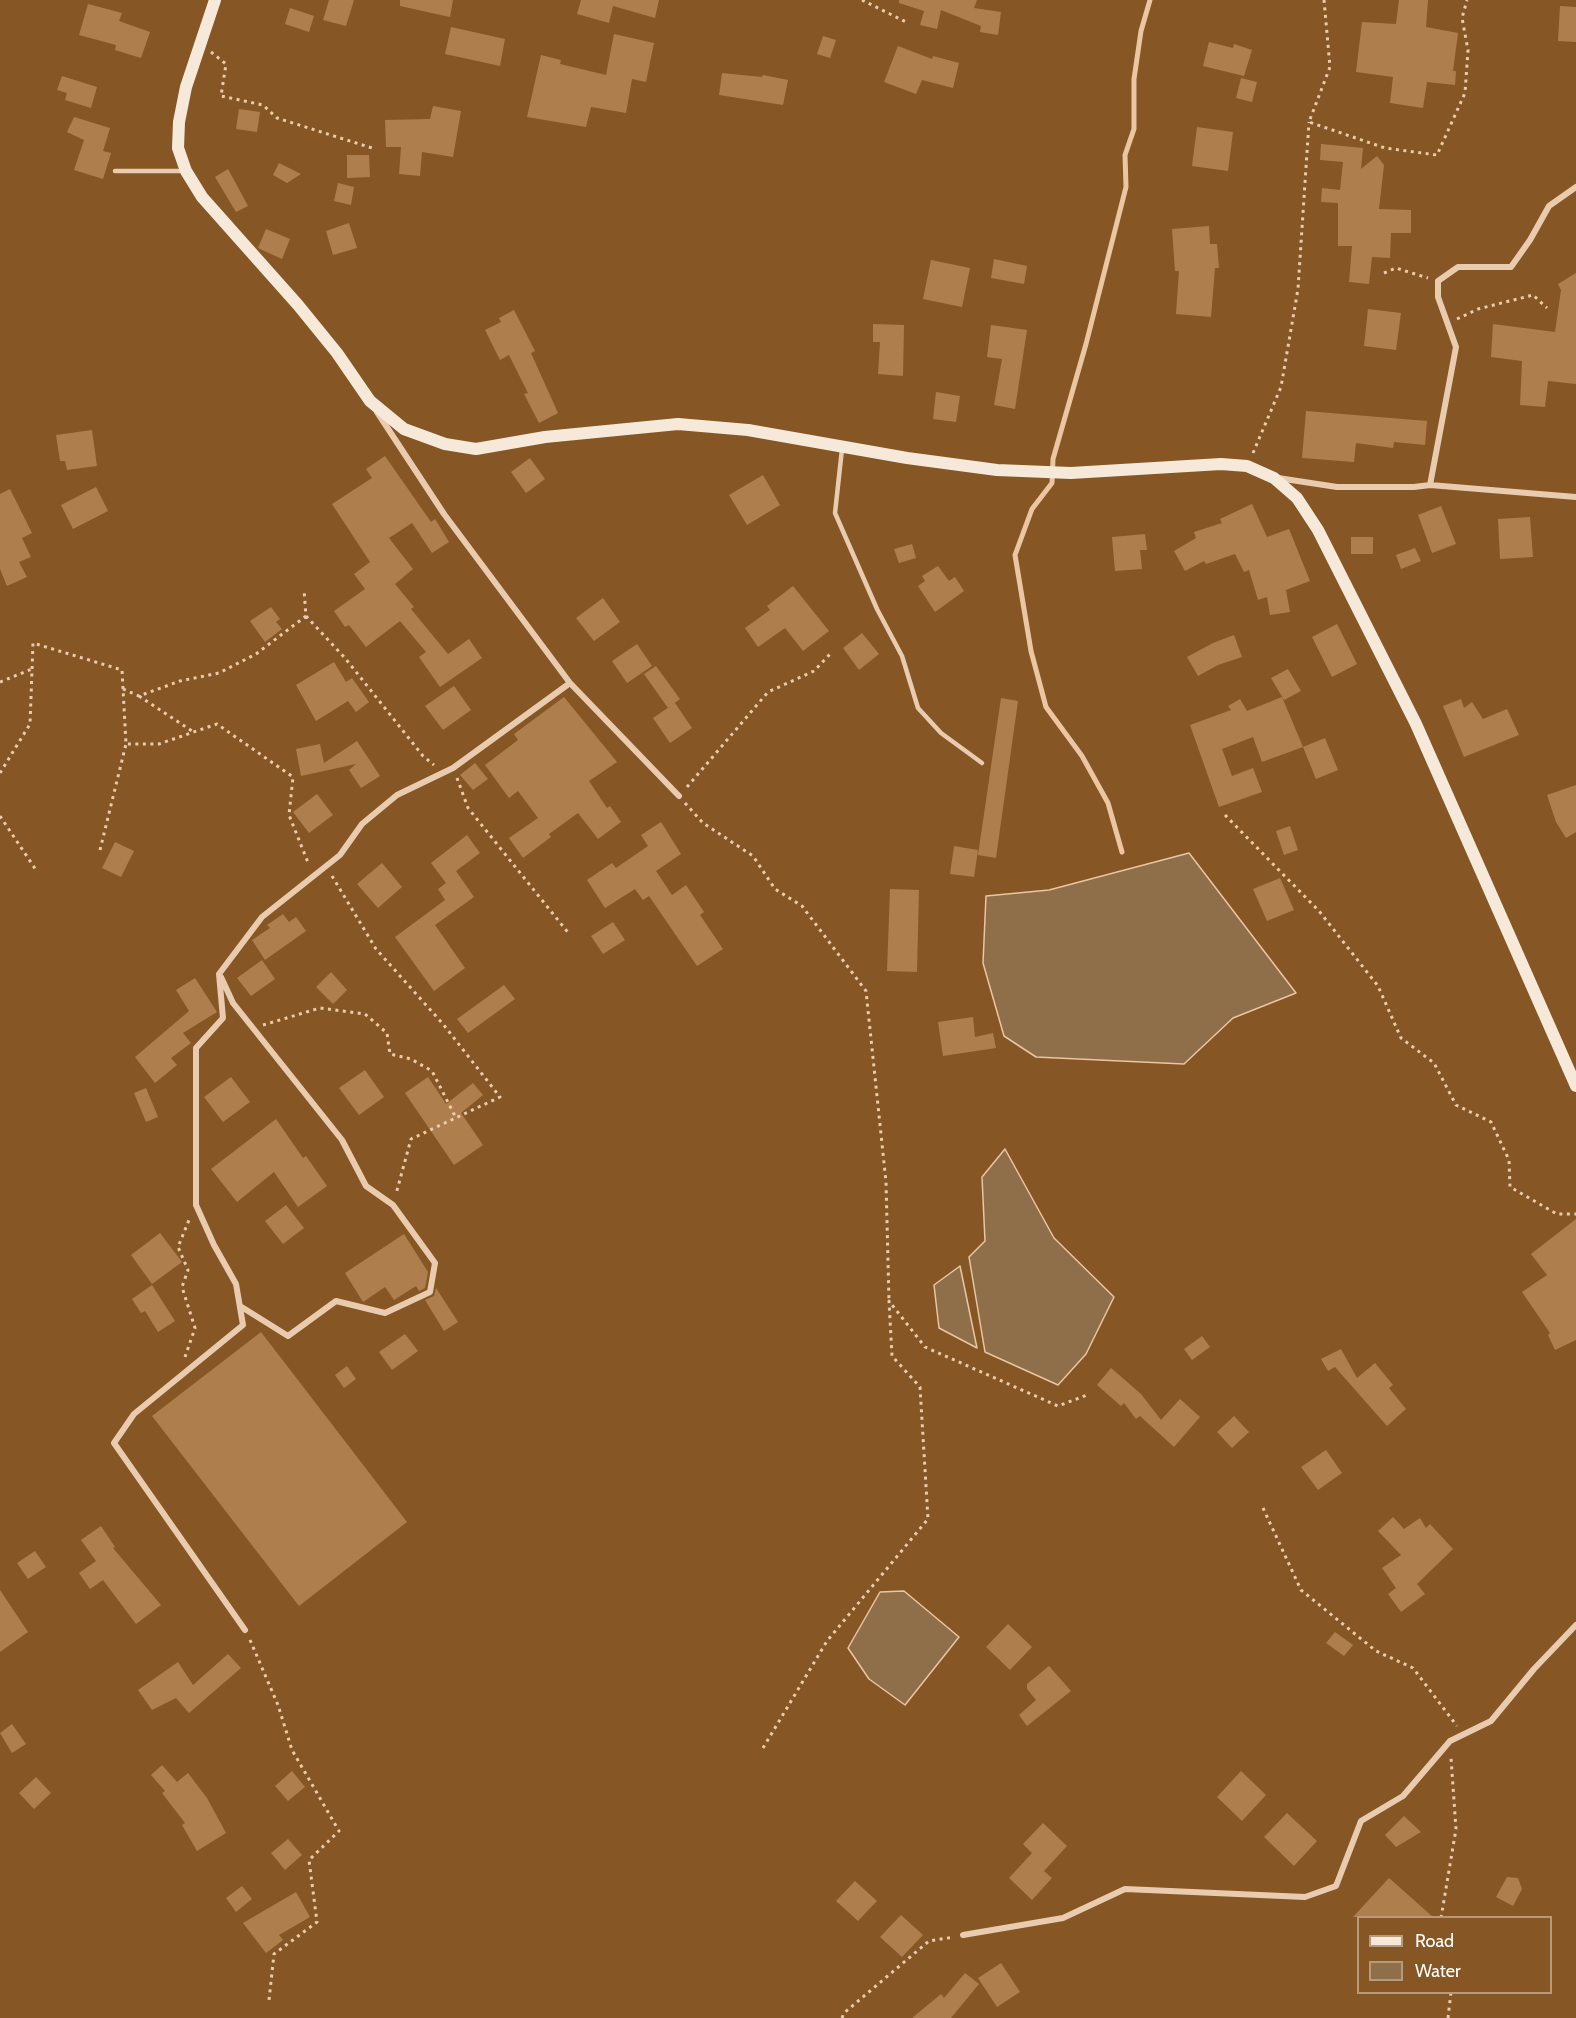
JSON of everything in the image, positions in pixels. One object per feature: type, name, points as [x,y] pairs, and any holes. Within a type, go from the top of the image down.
[{"type":"street","points":[[214,0],[186,87],[179,122],[178,148],[186,171],[202,197],[330,345],[370,401],[444,514],[570,684],[679,796]]},
{"type":"street","points":[[1430,485],[1456,347],[1438,297],[1438,281],[1458,267],[1510,267],[1530,240],[1549,206],[1576,188]]},
{"type":"street","points":[[370,401],[404,429],[445,444],[476,449],[545,437],[678,424],[748,430],[959,466],[1043,473],[1221,464],[1247,466],[1274,478],[1337,487],[1430,485],[1576,497]]},
{"type":"street","points":[[1274,478],[1297,498],[1318,530],[1416,724],[1576,1086]]},
{"type":"street","points":[[245,1630],[114,1443],[134,1414],[243,1325],[236,1284],[196,1205],[196,1048],[223,1018],[219,974],[261,917],[340,855],[362,824],[397,795],[453,768],[570,684]]},
{"type":"street","points":[[219,974],[233,1003],[342,1140],[366,1186],[393,1205],[435,1263],[430,1292],[385,1313],[336,1301],[288,1336],[240,1306]]},
{"type":"street","points":[[963,1935],[1063,1918],[1125,1889],[1305,1897],[1336,1886],[1360,1821],[1403,1796],[1450,1741],[1491,1721],[1534,1669],[1576,1625]]},
{"type":"lane","points":[[115,171],[186,171]]},
{"type":"lane","points":[[843,446],[835,513],[877,609],[902,656],[918,708],[941,733],[982,763]]},
{"type":"path","points":[[862,0],[908,23]]},
{"type":"path","points":[[1247,466],[1281,387],[1298,288],[1309,122],[1330,68],[1324,0]]},
{"type":"path","points":[[1309,122],[1385,148],[1437,155],[1465,93],[1468,50],[1462,18],[1467,0]]},
{"type":"path","points":[[201,43],[226,64],[221,96],[263,105],[277,118],[372,148]]},
{"type":"path","points":[[1384,273],[1396,268],[1438,281]]},
{"type":"path","points":[[1447,323],[1478,309],[1533,295],[1546,308]]},
{"type":"path","points":[[304,590],[306,616],[345,658],[423,756],[443,772]]},
{"type":"path","points":[[139,696],[180,681],[219,673],[256,654],[306,616]]},
{"type":"path","points":[[0,773],[30,724],[33,643],[122,670],[126,744],[100,850]]},
{"type":"path","points":[[763,1748],[827,1641],[928,1519],[920,1387],[892,1356],[886,1182],[866,991],[802,906],[775,889],[753,856],[703,823],[679,796],[768,692],[814,671],[832,651]]},
{"type":"path","points":[[0,682],[32,669]]},
{"type":"path","points":[[123,689],[139,696],[193,731]]},
{"type":"path","points":[[126,744],[159,744],[218,723],[293,777],[289,815],[313,874]]},
{"type":"path","points":[[453,768],[468,808],[570,935]]},
{"type":"path","points":[[1225,815],[1319,910],[1378,987],[1401,1038],[1434,1063],[1456,1105],[1491,1122],[1509,1160],[1510,1187],[1557,1214],[1576,1214]]},
{"type":"path","points":[[0,816],[36,870]]},
{"type":"path","points":[[340,855],[332,878],[376,949],[444,1024],[500,1097],[411,1139],[393,1205]]},
{"type":"path","points":[[253,1028],[320,1008],[365,1014],[387,1033],[390,1054],[411,1059],[432,1071],[455,1117]]},
{"type":"path","points":[[176,1380],[195,1328],[182,1287],[188,1270],[178,1247],[196,1205]]},
{"type":"path","points":[[889,1301],[925,1347],[1058,1406],[1087,1395]]},
{"type":"path","points":[[1263,1508],[1301,1590],[1376,1652],[1413,1668],[1463,1735]]},
{"type":"path","points":[[245,1630],[278,1705],[292,1750],[339,1831],[309,1860],[316,1922],[274,1953],[269,2000]]},
{"type":"path","points":[[1441,1916],[1456,1829],[1450,1741]]},
{"type":"path","points":[[842,2018],[844,2013],[873,1991],[929,1941],[963,1935]]},
{"type":"path","points":[[1448,2018],[1451,1994]]},
{"type":"water","points":[[1189,853],[1296,993],[1233,1018],[1184,1064],[1036,1057],[1004,1036],[983,963],[986,896],[1049,890]]},
{"type":"water","points":[[1005,1149],[1054,1238],[1114,1297],[1086,1354],[1058,1385],[985,1352],[969,1257],[985,1241],[982,1177]]},
{"type":"water","points":[[960,1266],[977,1348],[939,1328],[934,1285]]},
{"type":"water","points":[[904,1591],[959,1637],[905,1705],[869,1679],[848,1648],[880,1592]]},
{"type":"building","points":[[329,0],[354,0],[346,26],[323,20]]},
{"type":"building","points":[[400,0],[453,0],[450,17],[400,6]]},
{"type":"building","points":[[581,0],[659,0],[655,18],[613,6],[609,23],[577,14]]},
{"type":"building","points":[[899,0],[977,0],[974,8],[1001,12],[998,35],[980,32],[981,26],[941,10],[937,29],[920,25],[924,11],[899,3]]},
{"type":"building","points":[[1399,0],[1428,0],[1426,27],[1458,33],[1453,71],[1456,71],[1455,85],[1427,82],[1423,108],[1390,103],[1393,77],[1356,72],[1362,22],[1396,24]]},
{"type":"building","points":[[88,4],[122,13],[119,21],[150,32],[141,58],[115,50],[116,45],[79,35]]},
{"type":"building","points":[[1560,6],[1576,7],[1576,42],[1558,41]]},
{"type":"building","points":[[290,8],[314,16],[309,32],[285,24]]},
{"type":"building","points":[[451,27],[505,39],[500,66],[445,54]]},
{"type":"building","points":[[614,34],[654,43],[646,82],[632,79],[626,113],[591,107],[586,127],[527,117],[541,55],[561,60],[560,64],[606,75]]},
{"type":"building","points":[[823,36],[836,40],[830,58],[817,54]]},
{"type":"building","points":[[1209,42],[1233,48],[1234,44],[1252,50],[1244,76],[1203,66]]},
{"type":"building","points":[[898,46],[932,59],[933,56],[959,63],[953,88],[922,80],[916,94],[884,82]]},
{"type":"building","points":[[722,73],[762,77],[763,75],[788,80],[783,105],[719,95]]},
{"type":"building","points":[[62,76],[97,87],[91,108],[65,100],[67,93],[57,90]]},
{"type":"building","points":[[1241,78],[1257,82],[1252,102],[1236,98]]},
{"type":"building","points":[[433,106],[461,111],[453,157],[422,152],[420,176],[399,174],[401,147],[386,147],[385,120],[430,119]]},
{"type":"building","points":[[239,109],[260,112],[257,132],[236,129]]},
{"type":"building","points":[[74,117],[110,128],[103,151],[111,153],[103,179],[74,170],[84,140],[67,132]]},
{"type":"building","points":[[1197,127],[1233,132],[1228,171],[1192,166]]},
{"type":"building","points":[[1321,144],[1363,148],[1361,169],[1377,156],[1384,165],[1379,209],[1411,210],[1411,233],[1391,233],[1390,258],[1372,257],[1369,284],[1349,282],[1352,246],[1338,246],[1338,203],[1321,202],[1322,188],[1340,190],[1343,162],[1320,160]]},
{"type":"building","points":[[347,155],[369,155],[370,177],[347,178]]},
{"type":"building","points":[[279,163],[301,174],[287,183],[273,175]]},
{"type":"building","points":[[228,169],[248,206],[236,212],[215,177]]},
{"type":"building","points":[[338,183],[354,187],[351,205],[334,201]]},
{"type":"building","points":[[349,223],[357,248],[333,255],[326,231]]},
{"type":"building","points":[[1209,226],[1210,244],[1217,244],[1219,268],[1215,268],[1211,317],[1176,314],[1179,271],[1175,271],[1172,229]]},
{"type":"building","points":[[266,229],[290,239],[282,259],[258,248]]},
{"type":"building","points":[[994,259],[1027,266],[1024,284],[991,278]]},
{"type":"building","points":[[931,260],[970,268],[962,307],[923,299]]},
{"type":"building","points":[[1576,273],[1576,384],[1548,381],[1545,407],[1520,405],[1522,361],[1491,357],[1493,324],[1555,332],[1561,290],[1558,284]]},
{"type":"building","points":[[1368,309],[1401,313],[1396,350],[1364,346]]},
{"type":"building","points":[[514,310],[535,351],[531,353],[558,413],[539,423],[524,394],[528,393],[509,355],[500,360],[485,330],[501,322],[499,318]]},
{"type":"building","points":[[873,324],[904,325],[903,376],[878,374],[880,342],[873,342]]},
{"type":"building","points":[[991,325],[1027,330],[1015,409],[994,405],[1002,359],[987,357]]},
{"type":"building","points":[[936,392],[960,396],[956,422],[933,419]]},
{"type":"building","points":[[1306,411],[1427,421],[1425,445],[1394,442],[1393,448],[1356,443],[1354,462],[1302,458]]},
{"type":"building","points":[[92,430],[97,466],[67,470],[65,461],[60,461],[56,435]]},
{"type":"building","points":[[385,456],[431,522],[435,519],[449,542],[432,553],[412,523],[389,538],[413,569],[395,584],[414,607],[411,609],[448,654],[469,639],[482,658],[440,687],[419,657],[426,652],[400,621],[366,647],[349,625],[345,627],[334,611],[365,589],[354,574],[370,562],[332,504],[372,478],[366,469]]},
{"type":"building","points":[[530,458],[545,479],[526,493],[511,472]]},
{"type":"building","points":[[763,475],[780,505],[747,525],[729,495]]},
{"type":"building","points":[[96,487],[108,511],[73,529],[61,505]]},
{"type":"building","points":[[10,489],[32,533],[22,538],[31,557],[19,562],[27,577],[7,586],[0,569],[0,494]]},
{"type":"building","points":[[1252,504],[1267,537],[1289,529],[1310,581],[1286,590],[1290,612],[1270,615],[1267,597],[1258,600],[1249,570],[1244,572],[1235,554],[1206,564],[1204,561],[1185,571],[1174,551],[1196,538],[1194,532],[1222,523],[1220,519]]},
{"type":"building","points":[[1441,506],[1456,544],[1432,553],[1418,515]]},
{"type":"building","points":[[1530,517],[1533,557],[1500,559],[1498,519]]},
{"type":"building","points":[[1145,534],[1147,550],[1140,550],[1142,569],[1115,571],[1112,537]]},
{"type":"building","points":[[1351,537],[1373,537],[1373,554],[1351,554]]},
{"type":"building","points":[[912,544],[916,558],[899,563],[894,549]]},
{"type":"building","points":[[1415,548],[1421,561],[1401,569],[1396,555]]},
{"type":"building","points":[[938,566],[949,581],[955,577],[964,591],[935,612],[918,586],[925,581],[922,576]]},
{"type":"building","points":[[793,586],[829,631],[803,651],[785,628],[758,647],[745,628],[770,610],[767,606]]},
{"type":"building","points":[[603,598],[620,622],[594,641],[576,618]]},
{"type":"building","points":[[271,607],[280,619],[276,622],[282,629],[265,642],[250,621]]},
{"type":"building","points":[[1337,624],[1357,664],[1332,677],[1312,637]]},
{"type":"building","points":[[862,633],[879,654],[859,670],[843,648]]},
{"type":"building","points":[[1234,635],[1242,657],[1218,665],[1198,676],[1187,657]]},
{"type":"building","points":[[637,644],[652,666],[627,683],[612,661]]},
{"type":"building","points":[[334,662],[346,682],[352,678],[369,702],[356,712],[348,701],[316,721],[296,685]]},
{"type":"building","points":[[656,666],[680,699],[668,708],[644,674]]},
{"type":"building","points":[[1288,669],[1301,691],[1284,700],[1271,678]]},
{"type":"building","points":[[454,686],[471,710],[443,730],[425,706]]},
{"type":"building","points":[[564,697],[617,762],[589,781],[607,808],[610,806],[621,822],[598,839],[578,813],[549,834],[551,837],[523,858],[509,838],[538,818],[518,791],[509,798],[485,765],[518,740],[514,734]]},
{"type":"building","points":[[1282,697],[1303,747],[1262,762],[1253,737],[1222,749],[1232,776],[1253,768],[1262,792],[1219,807],[1190,725],[1231,710],[1228,706],[1240,699],[1247,711]]},
{"type":"building","points":[[1001,698],[1018,701],[996,858],[978,855]]},
{"type":"building","points":[[1461,699],[1464,708],[1472,702],[1483,719],[1507,709],[1519,735],[1464,757],[1443,706]]},
{"type":"building","points":[[675,703],[692,728],[670,743],[653,718]]},
{"type":"building","points":[[1325,738],[1338,770],[1316,779],[1303,747]]},
{"type":"building","points":[[357,741],[380,776],[361,788],[349,770],[356,764],[301,776],[296,749],[320,744],[324,763]]},
{"type":"building","points":[[475,763],[488,779],[473,790],[460,775]]},
{"type":"building","points":[[1576,785],[1576,832],[1566,838],[1556,822],[1547,795]]},
{"type":"building","points":[[317,794],[333,815],[309,833],[293,812]]},
{"type":"building","points":[[661,822],[681,854],[656,871],[672,895],[686,885],[704,912],[700,915],[723,949],[697,966],[649,896],[643,900],[635,889],[605,908],[587,880],[612,863],[616,868],[648,846],[641,835]]},
{"type":"building","points":[[1290,826],[1298,850],[1284,855],[1276,831]]},
{"type":"building","points":[[467,835],[480,853],[456,871],[474,897],[435,925],[465,968],[434,991],[395,937],[445,900],[438,889],[446,883],[431,863]]},
{"type":"building","points":[[115,842],[134,851],[121,877],[102,868]]},
{"type":"building","points":[[954,846],[978,850],[974,877],[950,874]]},
{"type":"building","points":[[382,863],[402,887],[378,908],[357,884]]},
{"type":"building","points":[[1280,878],[1294,910],[1267,921],[1253,889]]},
{"type":"building","points":[[890,889],[919,890],[917,972],[887,971]]},
{"type":"building","points":[[283,914],[289,922],[296,917],[306,931],[265,960],[252,940],[270,928],[267,925]]},
{"type":"building","points":[[613,922],[625,940],[603,954],[591,936]]},
{"type":"building","points":[[262,960],[275,979],[251,996],[237,978]]},
{"type":"building","points":[[331,972],[347,990],[333,1004],[316,987]]},
{"type":"building","points":[[195,978],[217,1012],[183,1033],[191,1043],[171,1058],[177,1065],[155,1083],[135,1057],[189,1011],[176,990]]},
{"type":"building","points":[[504,985],[515,999],[468,1033],[457,1019]]},
{"type":"building","points":[[973,1017],[975,1037],[993,1033],[996,1048],[943,1056],[938,1022]]},
{"type":"building","points":[[365,1070],[384,1097],[359,1115],[339,1088]]},
{"type":"building","points":[[231,1077],[250,1102],[223,1122],[204,1097]]},
{"type":"building","points":[[428,1077],[446,1104],[473,1083],[483,1095],[461,1113],[483,1145],[454,1165],[405,1093]]},
{"type":"building","points":[[146,1088],[158,1117],[146,1122],[134,1093]]},
{"type":"building","points":[[276,1119],[303,1158],[306,1156],[327,1186],[298,1207],[274,1172],[237,1202],[211,1169]]},
{"type":"building","points":[[286,1205],[304,1228],[283,1244],[265,1221]]},
{"type":"building","points":[[1576,1219],[1576,1340],[1555,1350],[1548,1335],[1550,1333],[1522,1292],[1547,1275],[1531,1254]]},
{"type":"building","points":[[160,1233],[182,1262],[152,1284],[131,1255]]},
{"type":"building","points":[[404,1234],[428,1272],[425,1288],[419,1291],[416,1286],[394,1300],[385,1287],[363,1302],[345,1273]]},
{"type":"building","points":[[152,1285],[175,1321],[158,1332],[145,1311],[141,1313],[132,1299]]},
{"type":"building","points":[[436,1288],[458,1322],[444,1331],[425,1300],[434,1296]]},
{"type":"building","points":[[261,1332],[407,1522],[299,1606],[152,1416]]},
{"type":"building","points":[[405,1334],[418,1351],[392,1370],[379,1352]]},
{"type":"building","points":[[1202,1336],[1210,1347],[1192,1360],[1184,1349]]},
{"type":"building","points":[[1341,1349],[1357,1378],[1375,1363],[1393,1385],[1389,1388],[1406,1409],[1387,1426],[1335,1367],[1328,1371],[1321,1359]]},
{"type":"building","points":[[347,1366],[356,1379],[344,1388],[335,1375]]},
{"type":"building","points":[[1111,1368],[1141,1394],[1161,1420],[1180,1399],[1200,1417],[1174,1447],[1140,1416],[1136,1419],[1124,1403],[1121,1406],[1097,1385]]},
{"type":"building","points":[[1234,1416],[1249,1432],[1232,1448],[1217,1432]]},
{"type":"building","points":[[1326,1450],[1342,1473],[1318,1490],[1301,1467]]},
{"type":"building","points":[[1393,1517],[1404,1529],[1420,1518],[1426,1528],[1430,1524],[1453,1549],[1417,1584],[1425,1594],[1401,1612],[1388,1594],[1396,1588],[1382,1568],[1401,1555],[1378,1531]]},
{"type":"building","points":[[101,1526],[115,1547],[113,1548],[161,1605],[136,1624],[103,1580],[90,1589],[79,1573],[96,1561],[81,1540]]},
{"type":"building","points":[[35,1551],[46,1567],[28,1579],[17,1563]]},
{"type":"building","points":[[0,1590],[28,1632],[0,1652]]},
{"type":"building","points":[[1008,1624],[1032,1647],[1010,1670],[986,1647]]},
{"type":"building","points":[[1335,1632],[1353,1645],[1344,1656],[1326,1643]]},
{"type":"building","points":[[228,1654],[241,1668],[189,1713],[176,1698],[152,1710],[138,1690],[178,1662],[193,1685]]},
{"type":"building","points":[[1049,1666],[1071,1691],[1027,1726],[1019,1715],[1036,1700],[1027,1689],[1027,1684]]},
{"type":"building","points":[[12,1724],[26,1744],[12,1753],[0,1733]]},
{"type":"building","points":[[162,1765],[177,1782],[188,1773],[207,1798],[226,1833],[197,1851],[182,1825],[185,1823],[162,1793],[165,1791],[151,1775]]},
{"type":"building","points":[[292,1771],[305,1787],[288,1801],[275,1786]]},
{"type":"building","points":[[1241,1771],[1266,1795],[1242,1821],[1217,1797]]},
{"type":"building","points":[[36,1777],[51,1793],[34,1809],[19,1793]]},
{"type":"building","points":[[1287,1813],[1317,1841],[1294,1866],[1264,1837]]},
{"type":"building","points":[[1404,1816],[1421,1832],[1396,1847],[1385,1835]]},
{"type":"building","points":[[1043,1823],[1067,1846],[1044,1871],[1052,1878],[1032,1900],[1009,1878],[1032,1853],[1023,1844]]},
{"type":"building","points":[[288,1839],[302,1855],[285,1870],[271,1853]]},
{"type":"building","points":[[1507,1877],[1518,1878],[1522,1889],[1513,1906],[1496,1897]]},
{"type":"building","points":[[1389,1878],[1432,1916],[1357,1916],[1353,1917]]},
{"type":"building","points":[[855,1881],[877,1901],[858,1921],[836,1901]]},
{"type":"building","points":[[242,1886],[252,1899],[236,1912],[226,1898]]},
{"type":"building","points":[[296,1892],[310,1917],[279,1935],[283,1940],[266,1953],[243,1923]]},
{"type":"building","points":[[901,1915],[923,1935],[902,1957],[880,1937]]},
{"type":"building","points":[[1001,1963],[1020,1992],[997,2007],[978,1978]]},
{"type":"building","points":[[965,1973],[979,1984],[951,2018],[912,2018],[941,1994],[944,1998]]},
{"type":"waterway","points":[[1122,852],[1108,803],[1082,756],[1046,707],[1031,651],[1015,555],[1032,509],[1052,483],[1053,459],[1086,344],[1126,187],[1125,155],[1134,129],[1134,79],[1141,31],[1150,0]]}]
